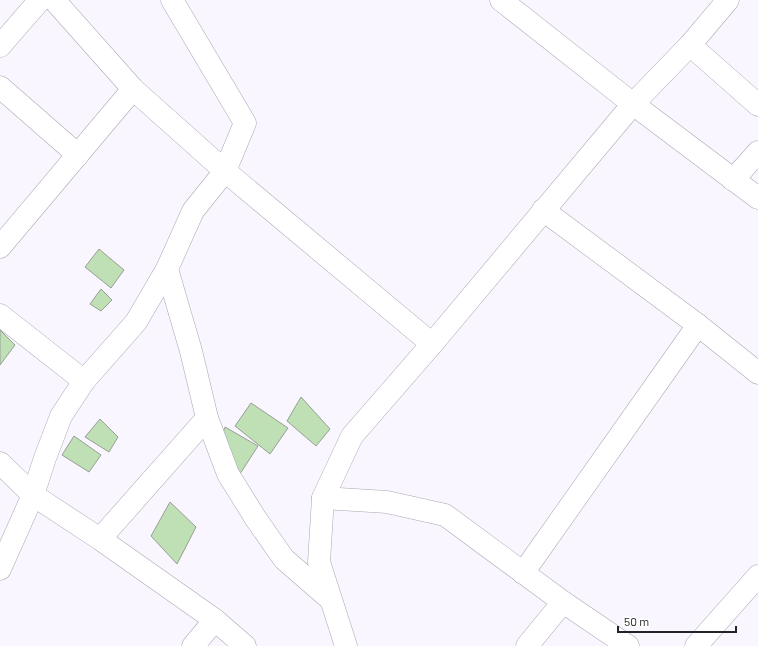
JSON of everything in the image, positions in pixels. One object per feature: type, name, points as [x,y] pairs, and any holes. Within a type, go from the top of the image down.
[{"type":"street","points":[[0,46],[40,0]]},
{"type":"street","points":[[54,0],[133,90],[225,171],[432,344]]},
{"type":"street","points":[[0,569],[33,495],[61,416],[84,381],[136,322],[167,270],[193,211],[225,171],[245,123],[172,0]]},
{"type":"street","points":[[501,0],[633,104],[732,180],[758,198]]},
{"type":"street","points":[[346,646],[319,562],[323,498],[352,436],[432,344],[633,104],[690,44],[728,0]]},
{"type":"street","points":[[690,44],[758,105]]},
{"type":"street","points":[[0,87],[78,155]]},
{"type":"street","points":[[0,247],[133,90]]},
{"type":"street","points":[[732,180],[758,152]]},
{"type":"street","points":[[543,210],[698,325],[758,373]]},
{"type":"street","points":[[167,270],[191,351],[207,418],[228,474],[256,520],[284,560],[331,599]]},
{"type":"street","points":[[0,315],[84,381]]},
{"type":"street","points":[[523,573],[698,325]]},
{"type":"street","points":[[100,539],[207,418]]},
{"type":"street","points":[[0,463],[33,495],[100,539],[215,620],[245,646]]},
{"type":"street","points":[[323,498],[387,502],[445,515],[563,602],[628,646]]},
{"type":"street","points":[[696,646],[758,576]]},
{"type":"street","points":[[527,646],[563,602]]},
{"type":"street","points":[[194,646],[215,620]]},
{"type":"building","points":[[99,249],[124,270],[111,288],[85,267]]},
{"type":"building","points":[[101,289],[112,300],[101,311],[90,304]]},
{"type":"building","points":[[0,330],[15,345],[0,365]]},
{"type":"building","points":[[301,397],[330,429],[316,446],[287,421]]},
{"type":"building","points":[[251,403],[288,428],[270,454],[235,426]]},
{"type":"building","points":[[100,419],[118,437],[109,452],[85,437]]},
{"type":"building","points":[[225,427],[258,446],[238,477],[220,440]]},
{"type":"building","points":[[74,436],[101,455],[89,472],[62,455]]},
{"type":"building","points":[[170,502],[196,527],[177,564],[151,536]]}]
